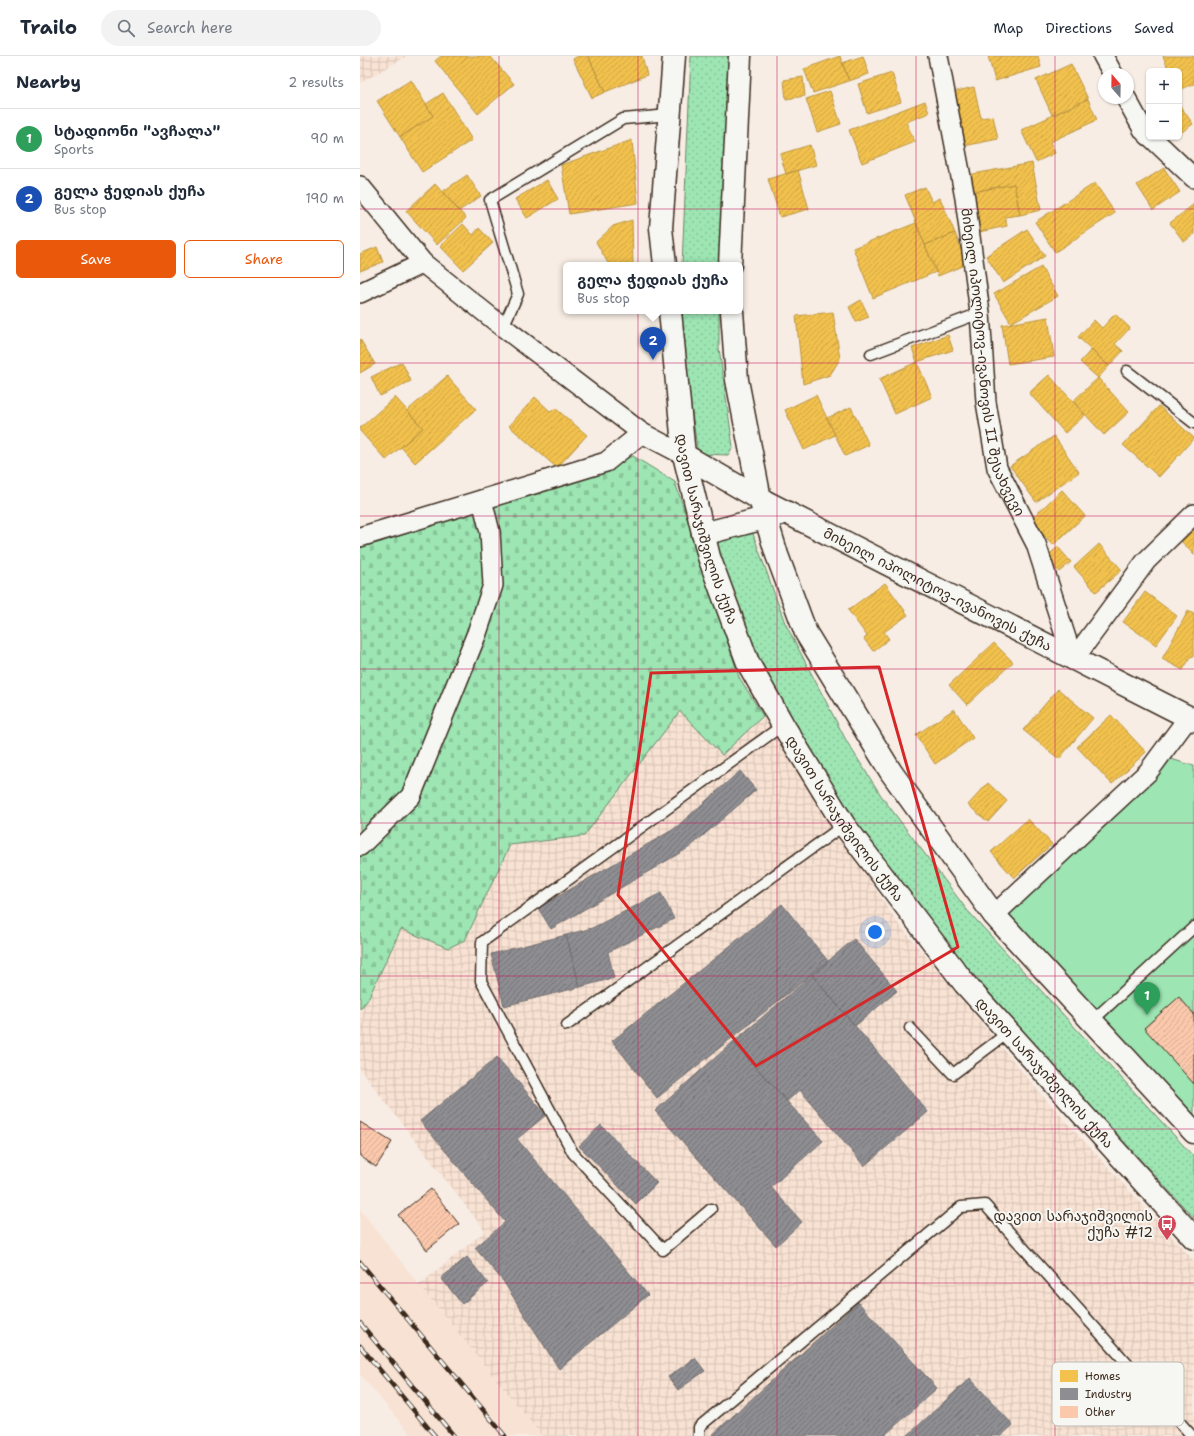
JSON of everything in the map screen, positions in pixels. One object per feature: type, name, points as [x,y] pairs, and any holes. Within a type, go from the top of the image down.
[{"type":"main road","points":[[665,262],[661,228],[674,56]]},
{"type":"main road","points":[[730,262],[740,56]]},
{"type":"main road","name":"დავით სარაჯიშვილის ქუჩა","points":[[670,314],[684,455],[709,557],[748,663],[783,725],[844,825],[965,984],[1194,1238]]},
{"type":"main road","points":[[732,314],[737,380],[770,510],[777,555],[806,633],[891,772],[994,915],[1194,1132]]},
{"type":"main road","name":"მიხეილ იპოლიტოვ-ივანოვის ქუჩა","points":[[684,455],[770,510],[1191,719]]},
{"type":"main road","points":[[703,534],[770,510]]},
{"type":"street","name":"მიხეილ იპოლიტოვ-ივანოვის II შესახვევი","points":[[938,56],[965,198],[980,313],[986,402],[997,468],[1036,544],[1073,660]]},
{"type":"street","points":[[1103,56],[1110,68]]},
{"type":"street","points":[[1129,104],[1146,133]]},
{"type":"street","points":[[1154,140],[1194,178]]},
{"type":"street","points":[[360,186],[423,263],[503,327],[642,433],[684,455]]},
{"type":"street","points":[[360,293],[423,263]]},
{"type":"street","points":[[360,537],[606,462],[642,433]]},
{"type":"street","points":[[360,846],[411,796],[477,633],[493,585],[490,532],[482,500]]},
{"type":"street","points":[[1073,660],[1146,561],[1194,514]]},
{"type":"street","points":[[994,915],[1148,772],[1191,719]]},
{"type":"lane","points":[[503,327],[518,294],[490,200],[623,119],[670,115]]},
{"type":"lane","points":[[871,354],[980,313]]},
{"type":"lane","points":[[1127,372],[1194,423]]},
{"type":"lane","points":[[711,1209],[663,1250],[573,1153],[481,981],[482,942],[783,725]]},
{"type":"lane","points":[[567,1025],[844,825]]},
{"type":"lane","points":[[1092,1021],[1194,927]]},
{"type":"lane","points":[[910,1028],[953,1074],[1009,1032]]},
{"type":"lane","points":[[699,1436],[699,1427],[961,1207],[985,1205],[1126,1362]]},
{"type":"lane","points":[[1183,1426],[1192,1436]]},
{"type":"highlighted area","points":[[879,667],[958,947],[756,1066],[618,895],[651,673]]},
{"type":"shaded area","points":[[360,56],[407,56],[360,83]]},
{"type":"shaded area","points":[[680,710],[722,755],[763,716],[897,922],[1041,1094],[1194,1261],[1194,1436],[542,1436],[419,1285],[485,1231],[360,1069],[360,1009],[367,1001],[401,929],[448,948],[465,940],[510,845],[584,836]]},
{"type":"shaded area","points":[[360,1209],[419,1285],[542,1436],[412,1436],[360,1374]]},
{"type":"green space","points":[[691,56],[730,56],[719,262],[682,262]]},
{"type":"green space","points":[[681,314],[719,314],[719,348],[733,447],[728,455],[699,454],[681,339]]},
{"type":"green space","points":[[633,456],[675,482],[739,677],[763,716],[722,755],[680,711],[584,836],[510,845],[465,940],[448,948],[401,929],[367,1001],[360,1009],[360,547],[378,543]]},
{"type":"green space","points":[[745,529],[753,534],[785,623],[847,742],[882,797],[967,910],[1194,1157],[1194,1218],[1046,1057],[942,939],[882,862],[804,743],[745,630],[717,547],[717,537]]},
{"type":"green space","points":[[1171,759],[1194,766],[1194,1116],[1008,914]]},
{"type":"building: Homes","points":[[441,56],[490,56],[514,84],[478,114],[435,61]]},
{"type":"building: Homes","points":[[578,56],[588,56],[605,92],[592,98],[573,59]]},
{"type":"building: Homes","points":[[588,56],[642,56],[647,75],[605,92]]},
{"type":"building: Homes","points":[[840,56],[849,81],[813,93],[804,69]]},
{"type":"building: Homes","points":[[863,56],[869,74],[849,81],[842,63]]},
{"type":"building: Homes","points":[[988,56],[1038,56],[1041,67],[995,81]]},
{"type":"building: Homes","points":[[1163,56],[1194,56],[1194,84],[1182,89],[1182,68],[1168,68]]},
{"type":"building: Homes","points":[[1071,64],[1088,99],[1052,115],[1036,80]]},
{"type":"building: Homes","points":[[892,73],[901,102],[867,113],[858,84]]},
{"type":"building: Homes","points":[[803,77],[805,96],[786,99],[784,80]]},
{"type":"building: Homes","points":[[411,80],[433,116],[400,137],[377,101]]},
{"type":"building: Homes","points":[[974,87],[981,118],[993,116],[998,139],[964,146],[953,92]]},
{"type":"building: Homes","points":[[830,91],[841,124],[817,132],[806,99]]},
{"type":"building: Homes","points":[[443,93],[472,140],[422,172],[400,137],[433,116],[426,104]]},
{"type":"building: Homes","points":[[1088,99],[1097,120],[1050,142],[1055,153],[1036,162],[1021,130]]},
{"type":"building: Homes","points":[[925,101],[929,113],[906,122],[915,142],[862,163],[849,130]]},
{"type":"building: Homes","points":[[1182,108],[1193,124],[1182,132]]},
{"type":"building: Homes","points":[[632,140],[638,203],[569,214],[561,165]]},
{"type":"building: Homes","points":[[810,145],[816,165],[786,174],[780,154]]},
{"type":"building: Homes","points":[[1032,163],[1041,210],[1020,215],[1014,184],[972,192],[968,175]]},
{"type":"building: Homes","points":[[1164,168],[1180,192],[1153,210],[1137,185]]},
{"type":"building: Homes","points":[[798,170],[809,209],[780,217],[768,179]]},
{"type":"building: Homes","points":[[467,175],[481,196],[459,211],[442,192]]},
{"type":"building: Homes","points":[[547,180],[558,199],[527,218],[515,199]]},
{"type":"building: Homes","points":[[1095,183],[1115,213],[1055,252],[1035,222]]},
{"type":"building: Homes","points":[[435,184],[466,218],[437,245],[406,211]]},
{"type":"building: Homes","points":[[1014,184],[1020,215],[1005,217],[1007,226],[979,232],[972,192]]},
{"type":"building: Homes","points":[[925,187],[932,202],[940,198],[955,233],[925,245],[905,195]]},
{"type":"building: Homes","points":[[1194,204],[1194,234],[1184,242],[1170,223]]},
{"type":"building: Homes","points":[[632,220],[633,262],[607,262],[596,242],[613,226]]},
{"type":"building: Homes","points":[[916,223],[936,272],[873,298],[853,248]]},
{"type":"building: Homes","points":[[463,224],[473,235],[479,228],[493,243],[463,270],[440,246]]},
{"type":"building: Homes","points":[[1027,229],[1045,256],[1003,283],[986,256]]},
{"type":"building: Homes","points":[[955,233],[967,264],[938,276],[925,245]]},
{"type":"building: Homes","points":[[377,247],[383,262],[360,271],[360,254]]},
{"type":"building: Homes","points":[[1041,267],[1058,296],[1011,323],[994,294]]},
{"type":"building: Homes","points":[[861,300],[869,317],[856,322],[849,307]]},
{"type":"building: Homes","points":[[833,312],[840,359],[830,375],[803,384],[796,316]]},
{"type":"building: Homes","points":[[1115,314],[1130,328],[1115,344],[1123,351],[1109,366],[1078,337],[1094,320],[1102,328]]},
{"type":"building: Homes","points":[[1048,317],[1054,357],[1008,364],[1002,325]]},
{"type":"building: Homes","points":[[948,335],[953,350],[917,362],[912,348]]},
{"type":"building: Homes","points":[[360,339],[375,364],[360,373]]},
{"type":"building: Homes","points":[[1091,350],[1109,366],[1098,378],[1080,362]]},
{"type":"building: Homes","points":[[402,362],[411,381],[380,396],[371,377]]},
{"type":"building: Homes","points":[[917,362],[932,397],[895,414],[879,379]]},
{"type":"building: Homes","points":[[1049,375],[1085,415],[1065,433],[1029,393]]},
{"type":"building: Homes","points":[[447,376],[476,409],[415,463],[401,447],[423,428],[407,411]]},
{"type":"building: Homes","points":[[1098,378],[1129,412],[1104,435],[1073,401]]},
{"type":"building: Homes","points":[[816,395],[835,435],[804,450],[785,410]]},
{"type":"building: Homes","points":[[395,397],[423,428],[386,460],[360,431],[360,428]]},
{"type":"building: Homes","points":[[535,397],[551,412],[555,408],[587,435],[557,468],[509,426]]},
{"type":"building: Homes","points":[[1159,406],[1194,438],[1159,477],[1123,445]]},
{"type":"building: Homes","points":[[851,407],[869,445],[845,456],[827,418]]},
{"type":"building: Homes","points":[[1054,436],[1079,472],[1036,502],[1010,466]]},
{"type":"building: Homes","points":[[1062,490],[1085,516],[1053,545],[1030,520]]},
{"type":"building: Homes","points":[[1194,524],[1194,555],[1179,539]]},
{"type":"building: Homes","points":[[1099,544],[1122,570],[1096,592],[1074,567]]},
{"type":"building: Homes","points":[[1058,547],[1071,562],[1059,572],[1046,557]]},
{"type":"building: Homes","points":[[885,583],[908,615],[884,632],[889,639],[873,651],[864,639],[867,636],[848,610]]},
{"type":"building: Homes","points":[[1145,592],[1177,616],[1156,645],[1123,622]]},
{"type":"building: Homes","points":[[1188,611],[1194,614],[1194,657],[1191,656],[1183,670],[1162,659]]},
{"type":"building: Homes","points":[[994,643],[1013,662],[967,705],[949,685]]},
{"type":"building: Homes","points":[[1058,689],[1093,718],[1059,759],[1023,730]]},
{"type":"building: Homes","points":[[954,709],[973,738],[935,764],[916,735]]},
{"type":"building: Homes","points":[[1111,715],[1146,752],[1112,784],[1077,747]]},
{"type":"building: Homes","points":[[988,783],[1007,801],[988,822],[968,805]]},
{"type":"building: Homes","points":[[1028,819],[1052,844],[1014,878],[991,852]]},
{"type":"building: Industry","points":[[740,771],[756,790],[690,847],[551,929],[538,908],[674,829]]},
{"type":"building: Industry","points":[[661,893],[674,919],[608,952],[614,978],[580,987],[566,935],[592,928]]},
{"type":"building: Industry","points":[[782,904],[828,961],[657,1098],[612,1041]]},
{"type":"building: Industry","points":[[566,935],[580,987],[504,1006],[491,954]]},
{"type":"building: Industry","points":[[854,939],[897,991],[855,1026],[812,975]]},
{"type":"building: Industry","points":[[812,975],[928,1112],[864,1166],[800,1090],[787,1101],[733,1042]]},
{"type":"building: Industry","points":[[733,1042],[823,1141],[771,1187],[802,1222],[776,1246],[655,1111]]},
{"type":"building: Industry","points":[[497,1057],[546,1115],[517,1139],[648,1295],[559,1369],[503,1281],[475,1248],[505,1222],[420,1121]]},
{"type":"building: Industry","points":[[601,1125],[657,1183],[636,1204],[579,1146]]},
{"type":"building: Industry","points":[[467,1257],[488,1283],[462,1304],[441,1278]]},
{"type":"building: Industry","points":[[858,1302],[937,1388],[884,1436],[711,1436]]},
{"type":"building: Industry","points":[[695,1358],[705,1371],[678,1390],[668,1377]]},
{"type":"building: Industry","points":[[970,1378],[1013,1425],[1001,1436],[907,1436]]},
{"type":"building: Other","points":[[1179,997],[1194,1014],[1194,1084],[1144,1028]]},
{"type":"building: Other","points":[[360,1122],[392,1142],[376,1167],[360,1156]]},
{"type":"building: Other","points":[[431,1189],[459,1224],[427,1250],[398,1215]]},
{"type":"railway","points":[[360,1262],[505,1436]]},
{"type":"railway","points":[[360,1323],[454,1436]]},
{"type":"railway","points":[[360,1346],[435,1436]]},
{"type":"place","name":"გელა ჭედიას ქუჩა","points":[[653,360]]},
{"type":"place","name":"სტადიონი \"ავჩალა\"","points":[[1147,1015]]},
{"type":"place","name":"დავით სარაჯიშვილის ქუჩა #12","points":[[1167,1241]]}]
